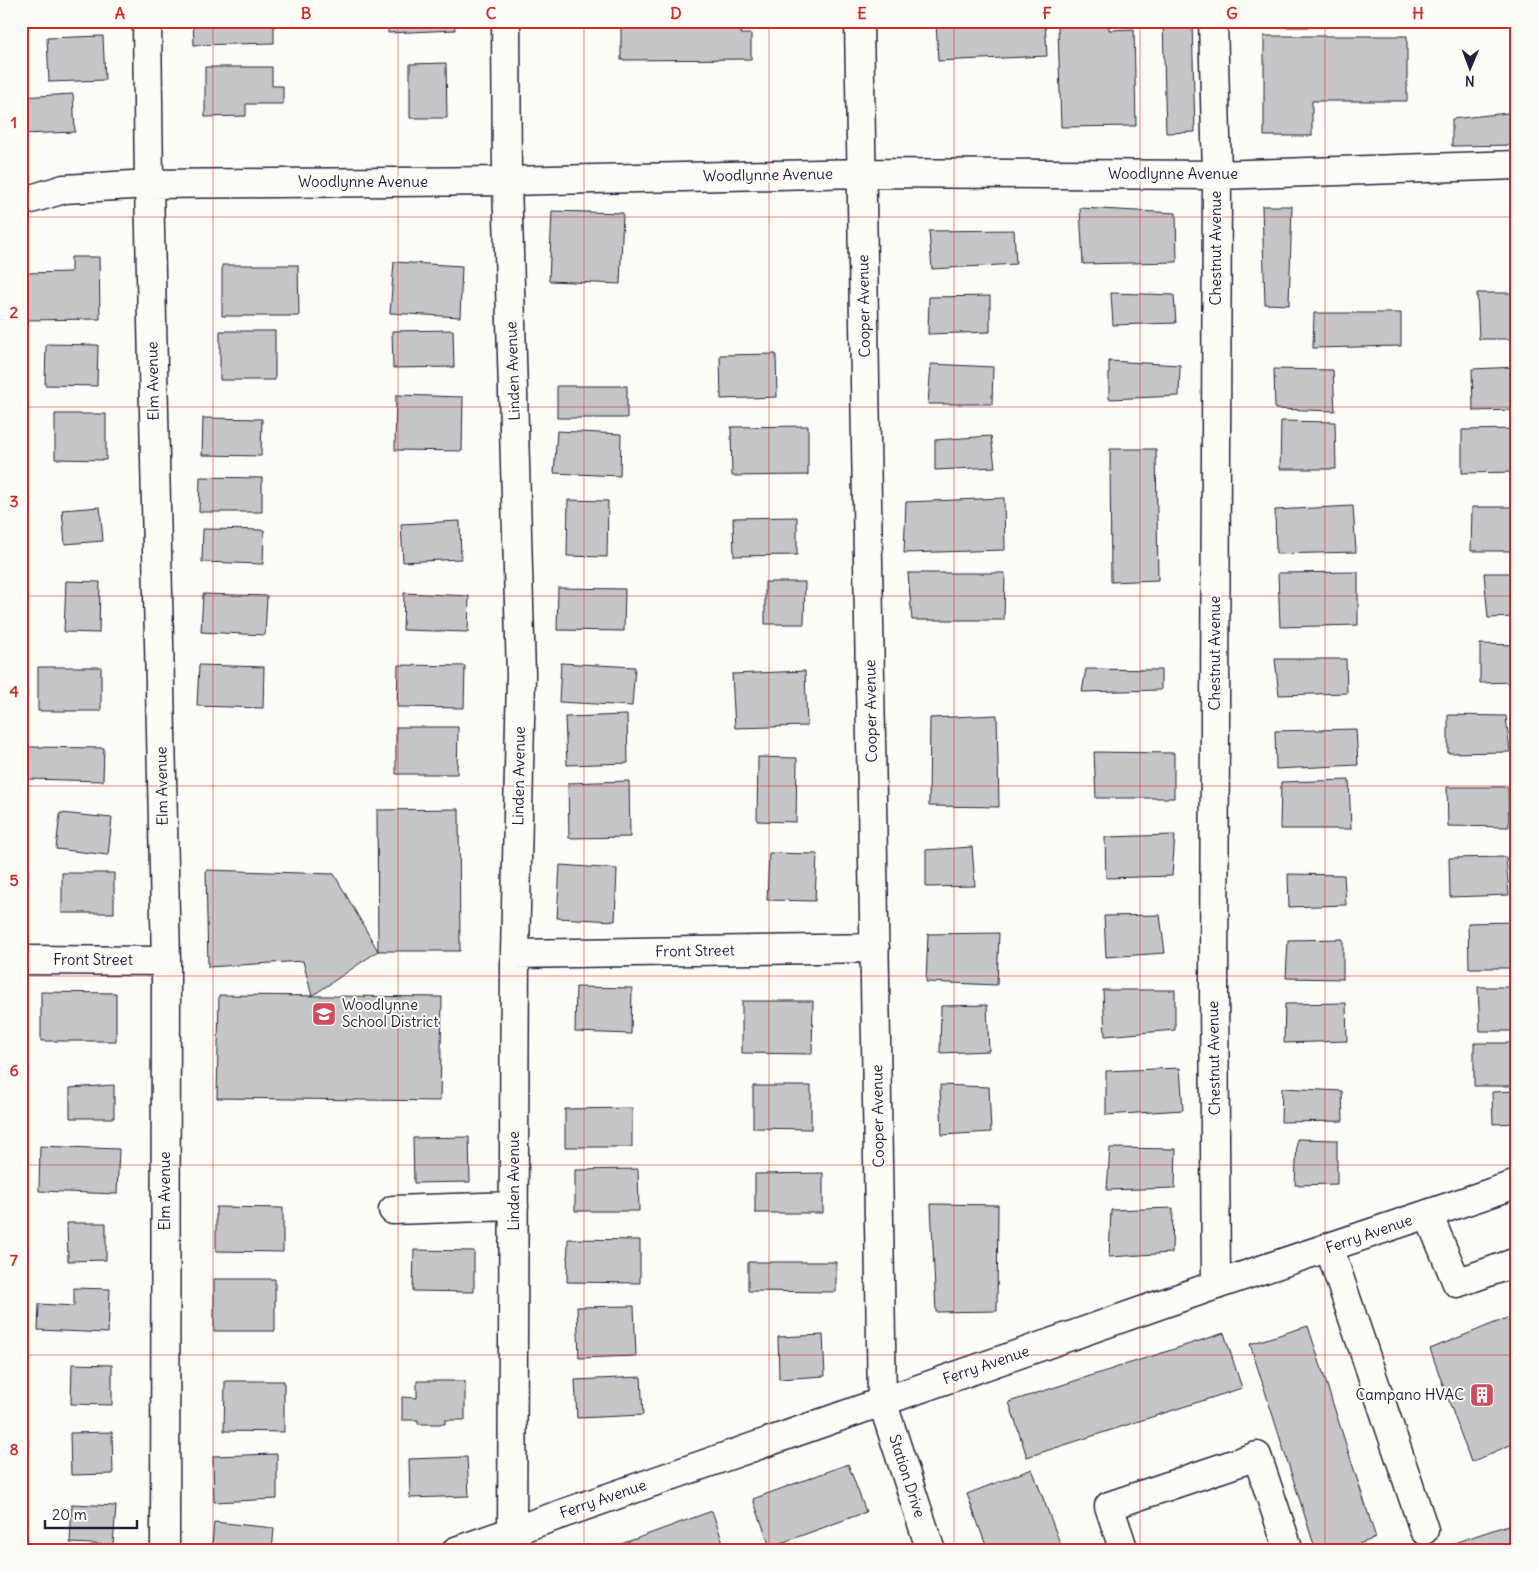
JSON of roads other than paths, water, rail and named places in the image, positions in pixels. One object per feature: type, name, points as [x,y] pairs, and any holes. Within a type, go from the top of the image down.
[{"type":"street","name":"Elm Avenue","points":[[147,21],[166,960],[165,1551]]},
{"type":"street","name":"Linden Avenue","points":[[506,21],[507,181],[521,675],[515,954],[512,1531]]},
{"type":"street","name":"Cooper Avenue","points":[[860,21],[882,1401]]},
{"type":"street","name":"Chestnut Avenue","points":[[1214,21],[1217,175],[1214,989],[1216,1285]]},
{"type":"street","name":"Woodlynne Avenue","points":[[21,202],[64,189],[149,184],[507,181],[862,173],[1217,175],[1517,165]]},
{"type":"street","name":"Front Street","points":[[515,954],[875,948]]},
{"type":"street","name":"Front Street","points":[[21,960],[166,960]]},
{"type":"street","name":"Ferry Avenue","points":[[456,1551],[1216,1285],[1517,1184]]},
{"type":"street","points":[[393,1210],[514,1206]]},
{"type":"street","points":[[1428,1214],[1457,1283],[1517,1262]]},
{"type":"street","points":[[1329,1247],[1424,1530]]},
{"type":"street","name":"Station Drive","points":[[882,1401],[932,1551]]},
{"type":"street","points":[[1124,1551],[1109,1506],[1257,1456],[1289,1551]]},
{"type":"place","name":"Woodlynne School District","points":[[324,1014]]},
{"type":"place","name":"Campano HVAC","points":[[1482,1395]]}]
